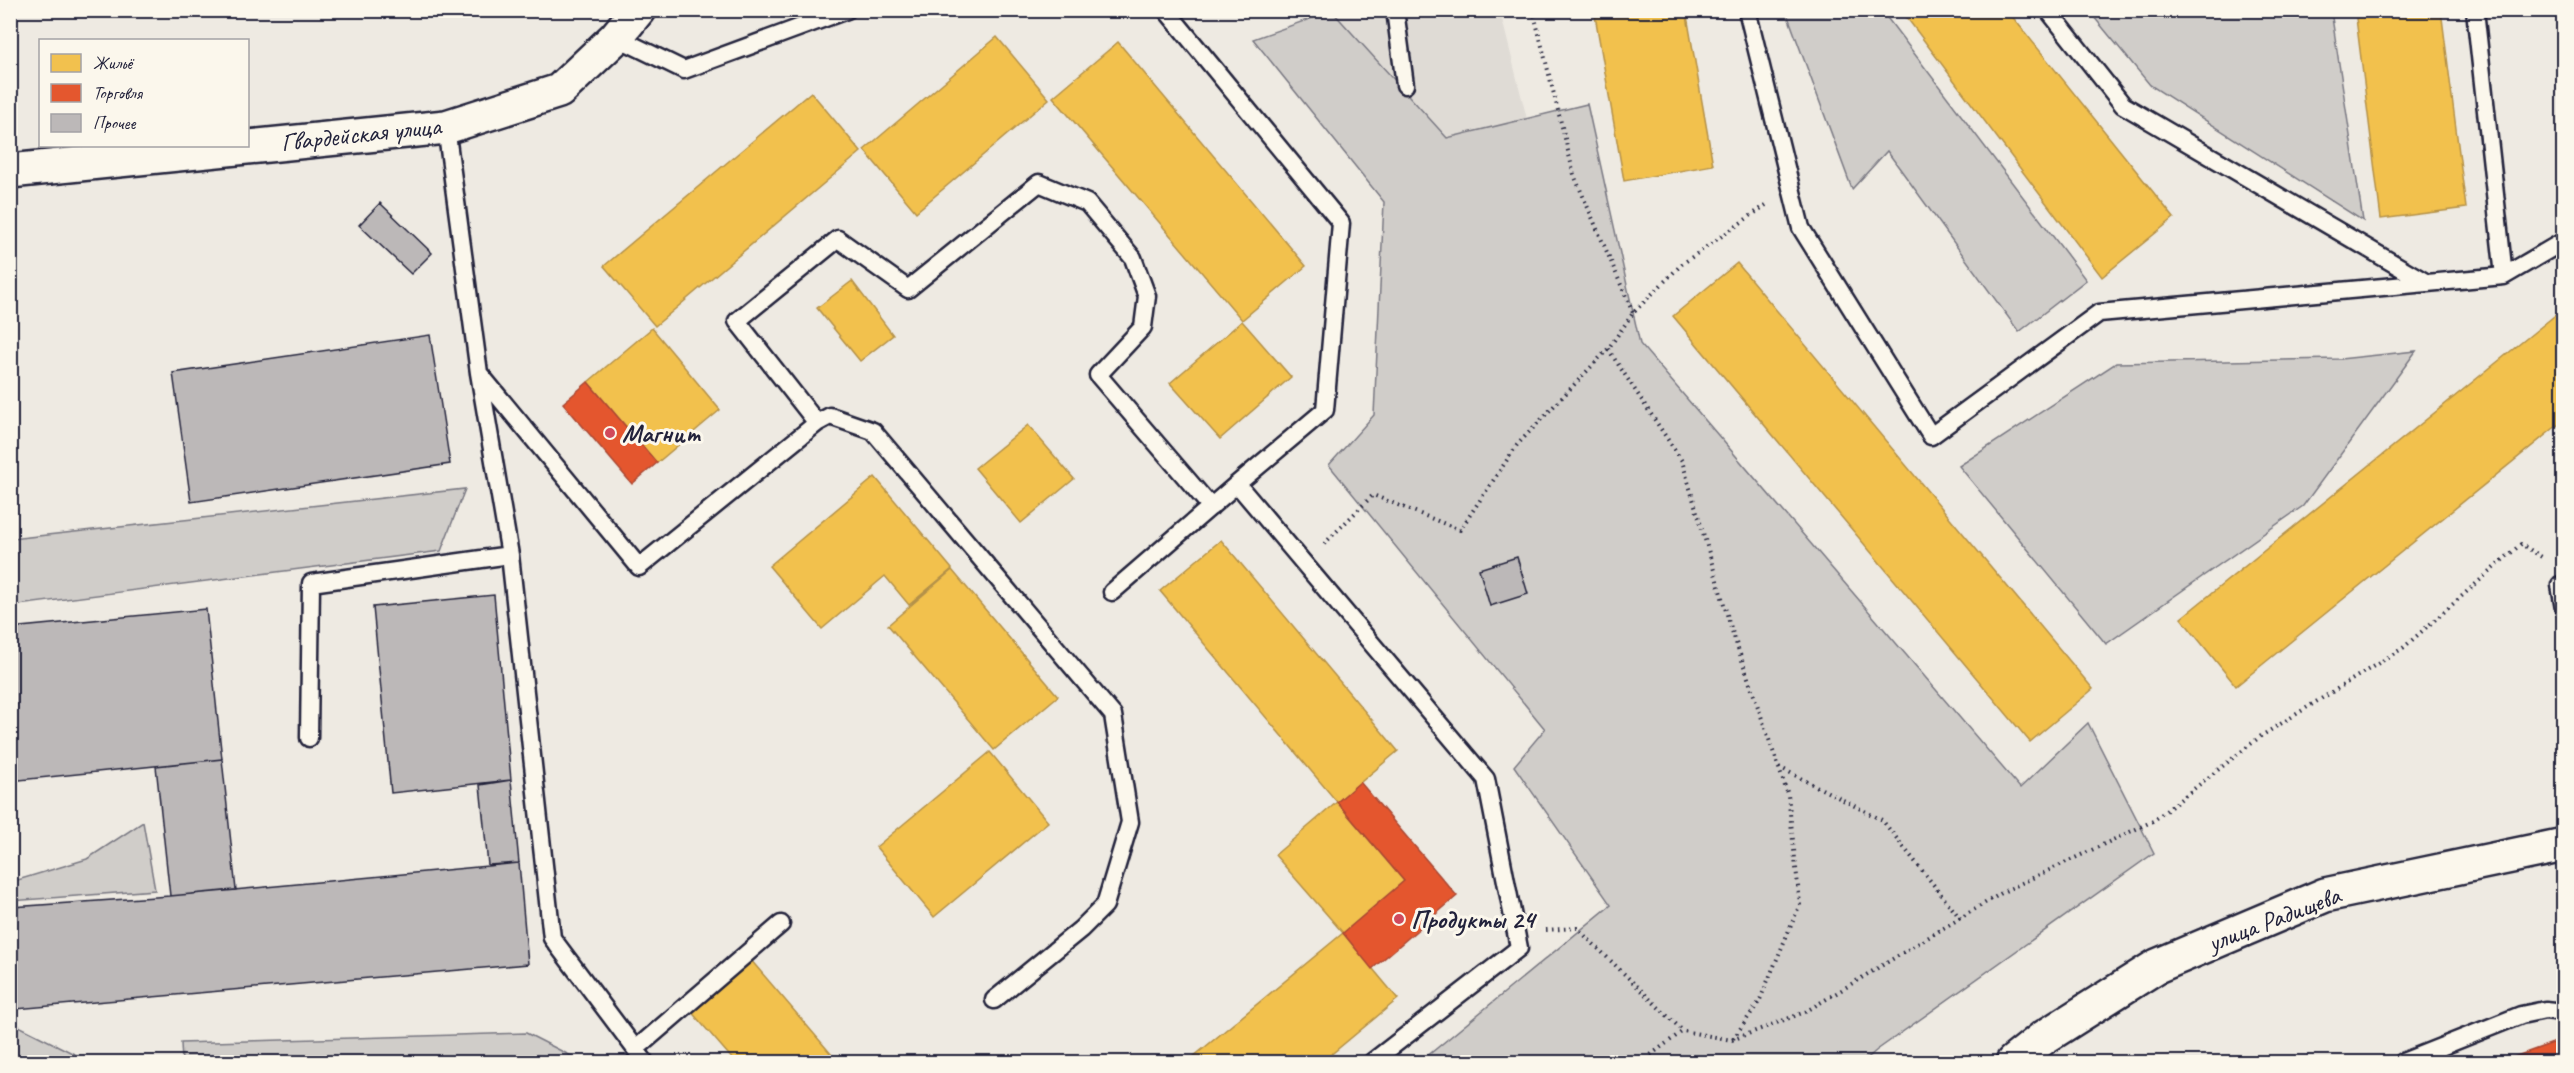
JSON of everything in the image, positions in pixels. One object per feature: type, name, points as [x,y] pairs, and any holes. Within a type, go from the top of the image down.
[{"type":"street","name":"Гвардейская улица","points":[[249,147],[446,127],[559,91],[616,37],[638,10]]},
{"type":"street","name":"Гвардейская улица","points":[[10,171],[248,147]]},
{"type":"street","name":"улица Радищева","points":[[2013,1062],[2043,1038],[2157,966],[2325,895],[2564,845]]},
{"type":"lane","points":[[616,37],[684,70],[847,10]]},
{"type":"lane","points":[[1112,592],[1325,410],[1341,223],[1166,10]]},
{"type":"lane","points":[[1395,10],[1405,85]]},
{"type":"lane","points":[[1747,10],[1801,228],[1930,436],[2099,313],[2504,276],[2564,241]]},
{"type":"lane","points":[[2048,10],[2123,105],[2427,283]]},
{"type":"lane","points":[[2475,10],[2504,276]]},
{"type":"lane","points":[[446,127],[478,373],[510,555],[552,938],[641,1055],[781,924]]},
{"type":"lane","points":[[817,423],[737,321],[838,239],[908,289],[1039,183],[1087,203],[1133,258],[1147,296],[1143,327],[1098,375],[1211,507]]},
{"type":"lane","points":[[478,373],[639,567],[817,423],[830,416],[873,431],[1113,715],[1130,822],[1105,905],[1081,929],[994,1000]]},
{"type":"lane","points":[[1237,484],[1486,779],[1520,948],[1372,1062]]},
{"type":"lane","points":[[309,738],[311,583],[510,555]]},
{"type":"lane","points":[[2564,584],[2560,585],[2564,609]]},
{"type":"lane","points":[[2403,1062],[2521,1015],[2545,1010],[2563,1012]]},
{"type":"path","points":[[1533,10],[1574,176],[1633,313]]},
{"type":"path","points":[[1304,563],[1373,495],[1460,530],[1517,445],[1608,349],[1633,313],[1682,264],[1791,187]]},
{"type":"path","points":[[1608,349],[1682,461],[1731,628],[1788,795],[1800,904],[1759,1002],[1732,1040]]},
{"type":"path","points":[[1516,932],[1577,928],[1683,1031],[1732,1040],[1805,1012],[2004,891],[2153,821],[2262,736],[2403,648],[2521,544],[2546,560]]},
{"type":"path","points":[[1778,766],[1882,820],[1960,918]]},
{"type":"path","points":[[1641,1062],[1683,1031]]},
{"type":"shaded area","points":[[1316,11],[1500,11],[1527,119],[1447,138],[1332,12]]},
{"type":"shaded area","points":[[1332,11],[1447,138],[1587,104],[1640,344],[2020,788],[2088,723],[2154,853],[1863,1062],[1420,1062],[1611,905],[1514,766],[1545,729],[1329,465],[1374,415],[1384,202],[1253,39]]},
{"type":"shaded area","points":[[1786,11],[1882,11],[2086,280],[2019,332],[1887,151],[1852,189]]},
{"type":"shaded area","points":[[2089,11],[2331,11],[2363,221],[2150,85]]},
{"type":"shaded area","points":[[2416,351],[2303,506],[2106,644],[1959,466],[2116,363],[2340,359]]},
{"type":"shaded area","points":[[465,489],[441,551],[11,606],[11,539]]},
{"type":"shaded area","points":[[143,822],[155,890],[11,901],[11,882],[87,859]]},
{"type":"shaded area","points":[[10,1022],[90,1062],[20,1062],[11,1056]]},
{"type":"shaded area","points":[[526,1033],[583,1062],[182,1062],[181,1043]]},
{"type":"building: Жильё","points":[[1594,10],[1686,10],[1713,165],[1624,181]]},
{"type":"building: Жильё","points":[[1901,10],[2007,10],[2174,218],[2102,277]]},
{"type":"building: Жильё","points":[[2355,10],[2441,10],[2466,208],[2381,219]]},
{"type":"building: Жильё","points":[[997,37],[1049,99],[916,212],[864,150]]},
{"type":"building: Жильё","points":[[1118,42],[1306,266],[1242,320],[1053,97]]},
{"type":"building: Жильё","points":[[811,92],[861,152],[655,326],[604,266]]},
{"type":"building: Жильё","points":[[1737,263],[2093,689],[2030,742],[1673,316]]},
{"type":"building: Жильё","points":[[852,281],[893,335],[860,361],[817,308]]},
{"type":"building: Жильё","points":[[2564,308],[2564,420],[2236,686],[2181,618]]},
{"type":"building: Жильё","points":[[1242,321],[1291,377],[1220,439],[1170,383]]},
{"type":"building: Жильё","points":[[652,328],[720,410],[657,463],[588,382]]},
{"type":"building: Жильё","points":[[1028,425],[1074,479],[1021,523],[975,468]]},
{"type":"building: Жильё","points":[[875,477],[952,569],[909,605],[885,576],[822,629],[769,566]]},
{"type":"building: Жильё","points":[[1221,540],[1398,751],[1337,802],[1160,591]]},
{"type":"building: Жильё","points":[[952,570],[1058,696],[994,750],[888,625]]},
{"type":"building: Жильё","points":[[990,752],[1048,822],[934,917],[876,847]]},
{"type":"building: Жильё","points":[[1337,802],[1404,881],[1343,933],[1275,855]]},
{"type":"building: Жильё","points":[[1343,933],[1398,999],[1322,1062],[1187,1062]]},
{"type":"building: Жильё","points":[[750,959],[838,1062],[735,1062],[689,1009]]},
{"type":"building: Торговля","name":"Магнит","points":[[588,382],[657,463],[632,484],[563,403]]},
{"type":"building: Торговля","points":[[1360,782],[1457,896],[1372,969],[1343,933],[1404,881],[1337,802]]},
{"type":"building: Торговля","points":[[2564,1039],[2564,1062],[2500,1062]]},
{"type":"building: Прочее","points":[[380,203],[432,253],[411,274],[359,225]]},
{"type":"building: Прочее","points":[[430,335],[450,464],[191,502],[173,373]]},
{"type":"building: Прочее","points":[[1517,557],[1528,594],[1490,606],[1479,569]]},
{"type":"building: Прочее","points":[[494,595],[511,780],[391,793],[373,607]]},
{"type":"building: Прочее","points":[[206,609],[222,759],[10,781],[10,628]]},
{"type":"building: Прочее","points":[[222,759],[236,890],[170,896],[156,766]]},
{"type":"building: Прочее","points":[[511,780],[519,863],[488,865],[480,785]]},
{"type":"building: Прочее","points":[[519,863],[528,964],[16,1009],[12,907],[170,896]]},
{"type":"place","name":"Магнит","points":[[610,433]]},
{"type":"place","name":"Продукты 24","points":[[1399,919]]}]
